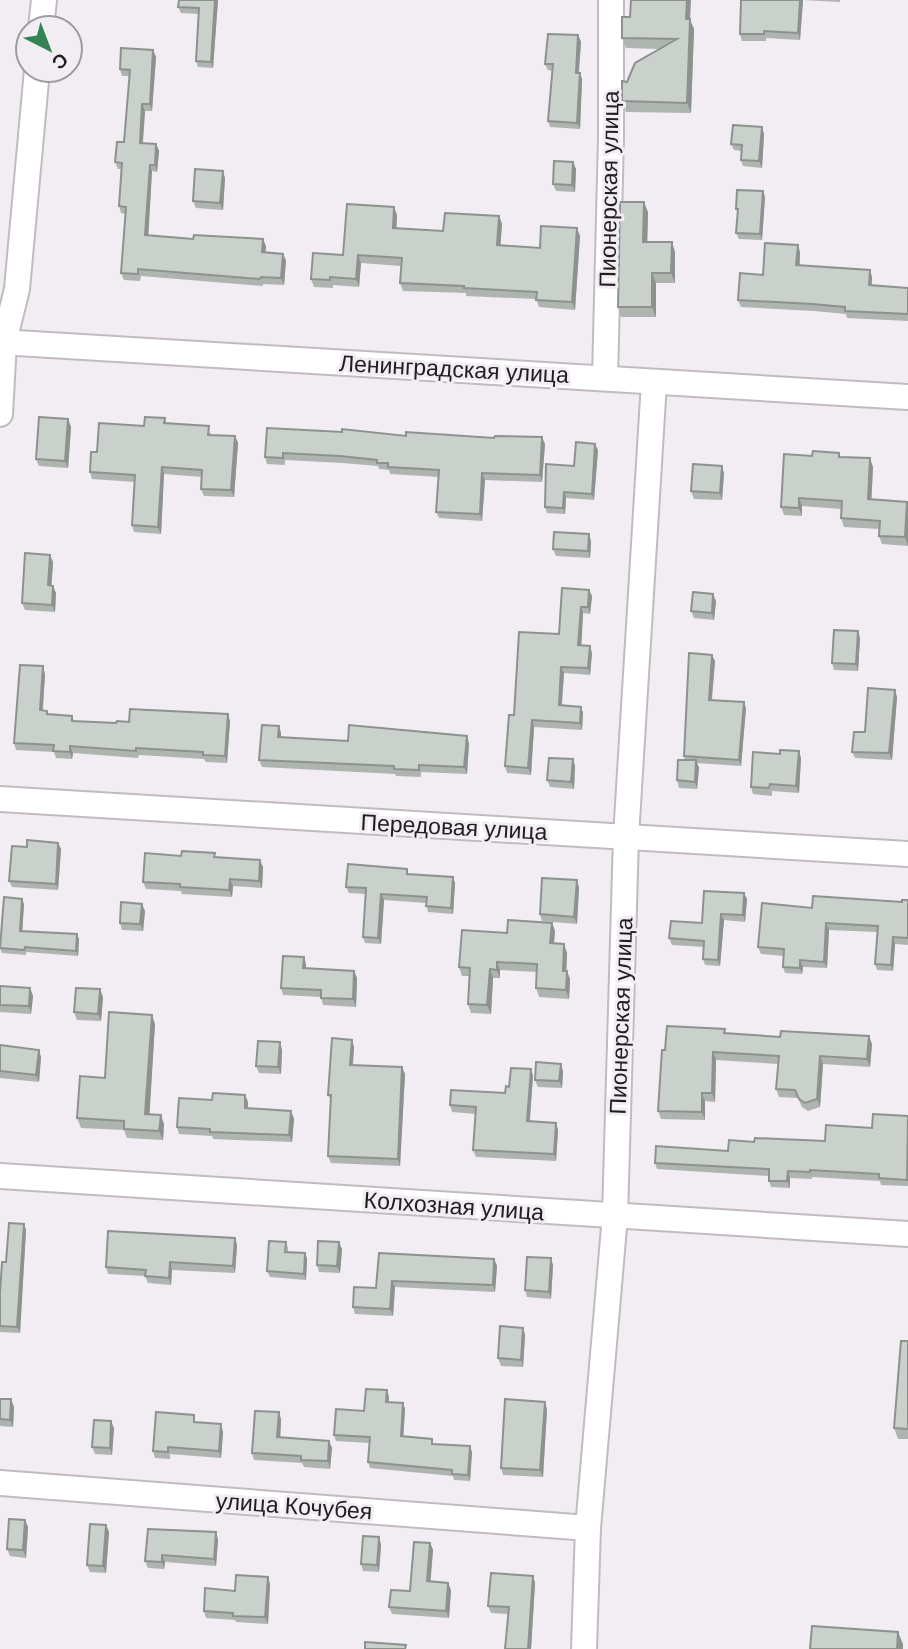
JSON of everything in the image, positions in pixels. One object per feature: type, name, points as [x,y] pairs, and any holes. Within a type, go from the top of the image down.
[{"type":"street","name":"Пионерская улица","points":[[605,378],[611,137],[611,0]]},
{"type":"street","points":[[0,414],[2,342],[17,289],[36,84]]},
{"type":"street","name":"Ленинградская улица","points":[[2,342],[908,397]]},
{"type":"street","name":"Пионерская улица","points":[[584,1649],[589,1528],[615,1216],[625,837],[654,382]]},
{"type":"street","name":"Передовая улица","points":[[0,799],[908,854]]},
{"type":"street","name":"Колхозная улица","points":[[0,1176],[908,1234]]},
{"type":"street","name":"улица Кочубея","points":[[0,1483],[589,1528]]},
{"type":"building","points":[[179,0],[215,0],[211,62],[196,61],[199,8],[178,7]]},
{"type":"building","points":[[631,0],[687,0],[686,19],[690,19],[687,103],[622,101],[622,81],[627,82],[635,63],[677,39],[622,38],[622,17],[630,17]]},
{"type":"building","points":[[741,0],[800,0],[798,33],[764,31],[764,34],[740,34]]},
{"type":"building","points":[[548,34],[578,35],[576,73],[580,73],[577,123],[548,121],[553,64],[545,64]]},
{"type":"building","points":[[121,48],[153,50],[150,104],[142,104],[140,143],[156,144],[155,165],[150,165],[145,235],[193,239],[194,235],[263,239],[262,252],[283,254],[281,278],[260,279],[138,269],[138,274],[121,273],[126,207],[119,206],[122,163],[115,162],[117,142],[124,142],[130,70],[120,69]]},
{"type":"building","points":[[733,125],[762,127],[759,161],[741,160],[742,145],[731,144]]},
{"type":"building","points":[[554,161],[573,162],[572,185],[553,184]]},
{"type":"building","points":[[195,169],[223,171],[220,203],[193,201]]},
{"type":"building","points":[[737,190],[763,191],[760,234],[736,233]]},
{"type":"building","points":[[620,202],[644,202],[643,242],[672,242],[671,273],[652,273],[652,307],[618,307]]},
{"type":"building","points":[[347,204],[394,207],[393,228],[443,231],[445,213],[499,216],[497,245],[540,248],[541,226],[577,228],[572,302],[536,300],[537,292],[400,283],[402,258],[358,255],[356,279],[311,279],[313,253],[343,255]]},
{"type":"building","points":[[765,243],[798,245],[796,265],[870,270],[869,285],[908,288],[908,314],[845,311],[845,307],[738,300],[740,273],[763,275]]},
{"type":"building","points":[[39,417],[68,419],[65,461],[36,459]]},
{"type":"building","points":[[145,417],[165,418],[164,423],[209,426],[208,435],[235,436],[231,490],[201,489],[202,470],[162,467],[158,527],[132,525],[135,475],[90,472],[91,452],[97,452],[99,423],[144,426]]},
{"type":"building","points":[[267,428],[342,432],[342,429],[406,436],[406,432],[494,438],[542,437],[540,475],[482,473],[480,514],[436,512],[439,470],[388,467],[388,463],[377,463],[377,460],[340,456],[283,453],[283,458],[265,457]]},
{"type":"building","points":[[576,442],[595,444],[592,494],[564,492],[563,508],[545,507],[546,464],[574,466]]},
{"type":"building","points":[[813,451],[839,453],[839,457],[870,458],[868,499],[907,502],[905,537],[879,536],[880,521],[841,518],[842,501],[799,498],[799,508],[781,507],[784,454],[812,456]]},
{"type":"building","points":[[693,464],[722,466],[720,493],[691,491]]},
{"type":"building","points":[[554,532],[589,534],[588,551],[553,549]]},
{"type":"building","points":[[25,553],[50,555],[48,585],[53,586],[52,605],[22,603]]},
{"type":"building","points":[[562,588],[589,590],[588,607],[581,607],[578,645],[590,646],[588,668],[561,667],[559,705],[581,707],[580,723],[532,720],[528,768],[505,766],[509,715],[514,715],[519,632],[559,634]]},
{"type":"building","points":[[693,592],[713,594],[712,613],[691,611]]},
{"type":"building","points":[[834,630],[858,631],[856,664],[832,663]]},
{"type":"building","points":[[689,653],[712,655],[709,700],[744,702],[739,760],[684,756]]},
{"type":"building","points":[[20,665],[43,666],[40,710],[47,711],[47,714],[72,716],[72,721],[129,722],[130,709],[228,714],[225,756],[203,755],[203,752],[70,746],[70,752],[53,751],[54,745],[14,743]]},
{"type":"building","points":[[868,688],[895,690],[889,753],[852,752],[854,732],[865,732]]},
{"type":"building","points":[[262,725],[279,726],[278,737],[348,741],[349,725],[467,736],[464,767],[419,765],[419,770],[394,769],[394,766],[259,760]]},
{"type":"building","points":[[780,750],[799,751],[796,786],[770,784],[769,788],[751,787],[753,752],[780,754]]},
{"type":"building","points":[[549,758],[573,759],[571,782],[547,780]]},
{"type":"building","points":[[678,760],[696,760],[695,782],[677,780]]},
{"type":"building","points":[[27,840],[58,843],[56,884],[9,881],[12,846],[27,847]]},
{"type":"building","points":[[182,851],[215,853],[214,857],[260,860],[259,881],[230,879],[229,890],[143,882],[145,853],[181,856]]},
{"type":"building","points":[[348,864],[407,869],[407,874],[453,877],[451,908],[426,906],[427,897],[381,894],[378,938],[363,937],[366,888],[346,887]]},
{"type":"building","points":[[542,878],[577,880],[574,917],[540,914]]},
{"type":"building","points":[[704,891],[744,893],[743,915],[721,914],[718,960],[703,959],[704,941],[669,938],[671,921],[702,923]]},
{"type":"building","points":[[813,896],[902,902],[908,900],[908,938],[893,937],[891,965],[875,964],[878,926],[826,923],[824,962],[800,960],[800,968],[783,967],[784,949],[758,947],[762,903],[812,908]]},
{"type":"building","points":[[4,897],[22,899],[20,931],[77,934],[76,951],[0,948]]},
{"type":"building","points":[[121,902],[142,904],[140,924],[120,923]]},
{"type":"building","points":[[508,920],[552,923],[550,943],[564,944],[563,971],[567,971],[566,990],[536,988],[537,964],[497,962],[497,970],[490,969],[487,1005],[468,1004],[470,968],[459,967],[462,930],[507,933]]},
{"type":"building","points":[[283,956],[304,957],[303,968],[354,971],[353,999],[321,998],[321,990],[281,988]]},
{"type":"building","points":[[0,986],[30,988],[29,1006],[0,1005]]},
{"type":"building","points":[[76,988],[100,989],[98,1014],[74,1012]]},
{"type":"building","points":[[109,1012],[152,1015],[145,1114],[161,1115],[159,1131],[124,1129],[124,1121],[77,1118],[80,1076],[105,1078]]},
{"type":"building","points":[[667,1026],[725,1029],[724,1033],[780,1037],[781,1031],[869,1036],[867,1059],[820,1056],[817,1099],[805,1103],[799,1099],[795,1090],[776,1089],[779,1056],[713,1052],[712,1093],[702,1093],[702,1112],[658,1111],[662,1050],[665,1050]]},
{"type":"building","points":[[332,1038],[352,1040],[350,1065],[402,1067],[398,1159],[328,1156]]},
{"type":"building","points":[[258,1041],[280,1042],[278,1067],[256,1066]]},
{"type":"building","points":[[0,1045],[39,1050],[36,1075],[0,1071]]},
{"type":"building","points":[[536,1062],[561,1064],[559,1081],[535,1080]]},
{"type":"building","points":[[511,1068],[531,1069],[527,1121],[556,1123],[554,1154],[473,1150],[476,1107],[450,1105],[451,1090],[505,1093],[506,1086],[509,1087]]},
{"type":"building","points":[[213,1093],[245,1095],[245,1108],[291,1111],[289,1135],[210,1132],[210,1129],[177,1127],[179,1098],[212,1100]]},
{"type":"building","points":[[873,1114],[908,1116],[907,1180],[879,1178],[879,1174],[810,1170],[788,1171],[787,1181],[769,1181],[769,1169],[655,1163],[656,1146],[728,1151],[729,1140],[754,1142],[755,1138],[825,1141],[826,1125],[872,1128]]},
{"type":"building","points":[[9,1223],[24,1224],[17,1327],[0,1326],[2,1262],[6,1262]]},
{"type":"building","points":[[108,1231],[235,1238],[233,1266],[170,1262],[169,1278],[145,1276],[146,1270],[106,1267]]},
{"type":"building","points":[[269,1241],[286,1242],[285,1252],[305,1253],[304,1274],[267,1271]]},
{"type":"building","points":[[318,1241],[339,1242],[337,1266],[317,1265]]},
{"type":"building","points":[[379,1253],[494,1259],[493,1285],[392,1281],[390,1309],[353,1307],[354,1287],[376,1288]]},
{"type":"building","points":[[527,1257],[551,1258],[549,1292],[525,1290]]},
{"type":"building","points":[[500,1326],[523,1328],[521,1360],[498,1358]]},
{"type":"building","points":[[901,1341],[908,1341],[908,1429],[894,1428]]},
{"type":"building","points":[[366,1389],[387,1390],[386,1402],[403,1403],[401,1436],[432,1439],[432,1444],[470,1446],[468,1475],[452,1474],[452,1470],[368,1462],[370,1437],[334,1435],[336,1409],[364,1411]]},
{"type":"building","points":[[0,1399],[11,1399],[10,1420],[0,1419]]},
{"type":"building","points":[[505,1399],[545,1402],[540,1470],[501,1468]]},
{"type":"building","points":[[255,1411],[279,1412],[277,1437],[329,1441],[328,1461],[301,1460],[301,1456],[252,1453]]},
{"type":"building","points":[[156,1412],[194,1415],[194,1422],[221,1424],[219,1451],[168,1447],[168,1452],[153,1451]]},
{"type":"building","points":[[94,1420],[111,1421],[110,1448],[92,1447]]},
{"type":"building","points":[[9,1519],[25,1520],[23,1550],[7,1549]]},
{"type":"building","points":[[90,1524],[106,1525],[103,1566],[87,1565]]},
{"type":"building","points":[[148,1529],[216,1532],[214,1559],[162,1555],[162,1562],[145,1561]]},
{"type":"building","points":[[363,1536],[379,1537],[377,1565],[361,1564]]},
{"type":"building","points":[[414,1542],[430,1543],[427,1581],[448,1583],[446,1611],[389,1607],[391,1590],[410,1591]]},
{"type":"building","points":[[491,1573],[533,1576],[528,1649],[505,1649],[509,1607],[488,1606]]},
{"type":"building","points":[[236,1575],[268,1577],[265,1617],[233,1616],[233,1613],[204,1611],[205,1588],[235,1591]]},
{"type":"building","points":[[812,1626],[898,1632],[897,1649],[810,1649]]},
{"type":"building","points":[[365,1642],[406,1645],[405,1649],[365,1649]]}]
